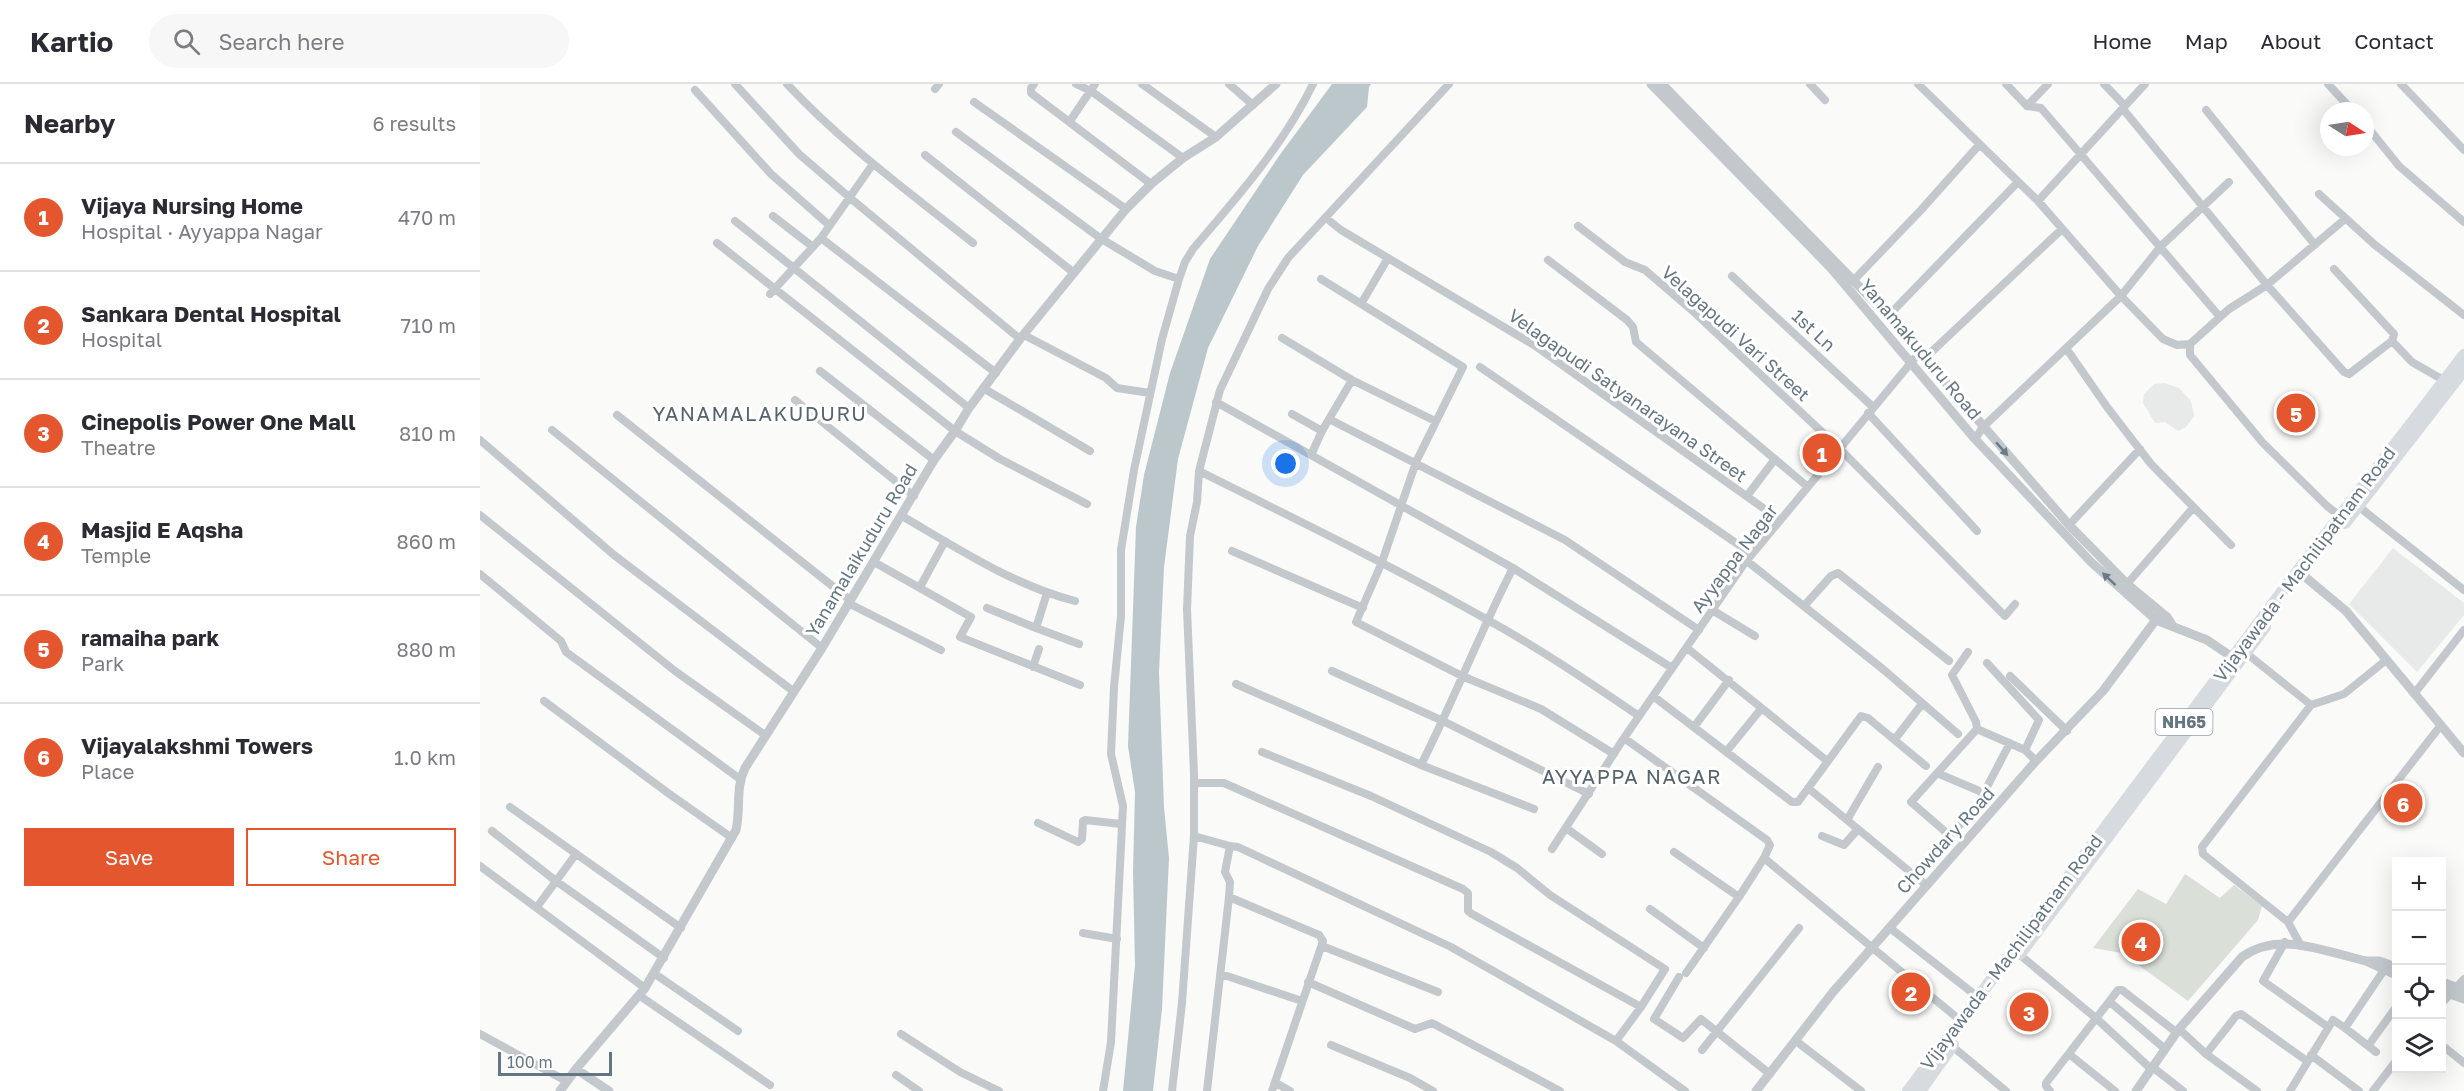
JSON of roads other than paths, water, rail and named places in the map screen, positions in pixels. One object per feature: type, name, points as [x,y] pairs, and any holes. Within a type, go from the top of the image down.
[{"type":"highway","name":"Vijayawada - Machilipatnam Road","points":[[1908,1091],[2358,506],[2464,355]]},
{"type":"highway","name":"Vijayawada - Machilipatnam Road","points":[[1920,1091],[2020,955],[2232,657],[2340,516],[2464,370]]},
{"type":"street","points":[[735,84],[799,154],[1022,337],[1106,378],[1117,388],[1150,393]]},
{"type":"street","points":[[787,84],[813,112],[873,164],[973,243]]},
{"type":"street","points":[[1076,84],[1093,87],[1183,158]]},
{"type":"street","points":[[1142,84],[1216,137]]},
{"type":"street","points":[[1229,84],[1253,105]]},
{"type":"street","name":"Yanamalaikuduru Road","points":[[560,1091],[576,1069],[643,992],[655,974],[732,838],[739,819],[737,789],[740,779],[765,735],[822,648],[934,460],[969,408],[1073,272],[1126,209],[1151,184],[1183,158],[1216,137],[1276,84]]},
{"type":"street","points":[[1103,1091],[1111,1042],[1122,806],[1112,754],[1114,687],[1121,616],[1121,550],[1125,517],[1150,393],[1185,262],[1193,249],[1261,167],[1303,105],[1313,84]]},
{"type":"street","points":[[1172,1091],[1182,1003],[1194,836],[1187,609],[1190,536],[1197,502],[1199,471],[1216,402],[1268,289],[1288,258],[1449,84]]},
{"type":"street","name":"Yanamakuduru Road","points":[[1652,84],[1831,268],[1975,439],[2091,562],[2172,625],[2207,640],[2232,657]]},
{"type":"street","name":"Yanamakuduru Road","points":[[1662,84],[1888,316],[2069,525],[2159,616]]},
{"type":"street","points":[[1810,84],[1825,100]]},
{"type":"street","points":[[1918,84],[2038,201],[2121,296],[2163,339],[2178,345],[2190,344],[2220,317],[2267,285],[2345,219]]},
{"type":"street","points":[[2006,84],[2027,106],[2041,108],[2220,317]]},
{"type":"street","points":[[2027,106],[2048,84]]},
{"type":"street","points":[[2104,84],[2267,285],[2346,374],[2354,373],[2392,341],[2394,334],[2334,269]]},
{"type":"street","points":[[2038,201],[2145,84]]},
{"type":"street","points":[[2328,84],[2345,102]]},
{"type":"street","points":[[2401,84],[2464,150]]},
{"type":"street","points":[[1030,85],[1032,93],[1151,184]]},
{"type":"street","points":[[1070,121],[1093,87]]},
{"type":"street","points":[[695,90],[771,174],[830,225]]},
{"type":"street","points":[[974,102],[1126,209]]},
{"type":"street","points":[[2206,110],[2315,245]]},
{"type":"street","points":[[956,132],[1100,238],[1155,271],[1179,279]]},
{"type":"street","points":[[2374,135],[2400,166],[2464,222]]},
{"type":"street","points":[[1853,280],[1921,210],[1979,145]]},
{"type":"street","points":[[925,155],[1073,272]]},
{"type":"street","points":[[772,292],[821,238],[873,164]]},
{"type":"street","points":[[1888,316],[2018,182]]},
{"type":"street","points":[[1975,439],[1983,427],[2121,296],[2161,246],[2229,182]]},
{"type":"street","points":[[2319,195],[2375,246],[2464,315]]},
{"type":"street","points":[[773,216],[813,247]]},
{"type":"street","name":"Velagapudi Satyanarayana Street","points":[[1326,218],[1341,230],[1534,345],[1780,520]]},
{"type":"street","points":[[735,221],[969,408]]},
{"type":"street","name":"Velagapudi Vari Street","points":[[1578,226],[1625,262],[1645,270],[1661,284],[1839,448],[2005,616],[2015,604]]},
{"type":"street","name":"Ayyappa Nagar","points":[[1552,849],[1624,738],[1749,557],[1912,362],[1922,356],[2062,229]]},
{"type":"street","points":[[821,238],[996,373]]},
{"type":"street","points":[[717,243],[772,292],[955,431],[1000,459],[1087,504]]},
{"type":"street","points":[[1361,304],[1388,258]]},
{"type":"street","points":[[1548,260],[1627,320],[1633,327],[1636,342],[1808,487]]},
{"type":"street","name":"1st Ln","points":[[1732,276],[1871,410],[1977,531]]},
{"type":"street","points":[[1321,279],[1463,367],[1416,462],[1382,562],[1356,622],[1462,676],[1540,710],[1614,754]]},
{"type":"street","points":[[1282,338],[1352,380],[1436,421]]},
{"type":"street","points":[[2392,341],[2412,362],[2445,381]]},
{"type":"street","points":[[2190,344],[2190,355],[2263,443],[2340,516]]},
{"type":"street","points":[[2066,348],[2140,449],[2193,508],[2231,545]]},
{"type":"street","points":[[1480,367],[1749,557],[1804,606],[1958,734]]},
{"type":"street","points":[[820,371],[934,460]]},
{"type":"street","points":[[1311,455],[1329,418],[1352,380]]},
{"type":"street","points":[[984,388],[1090,451]]},
{"type":"street","points":[[795,400],[914,496]]},
{"type":"street","points":[[1216,402],[1513,568],[1672,669]]},
{"type":"street","points":[[1292,414],[1322,431]]},
{"type":"street","points":[[617,415],[849,602],[942,650]]},
{"type":"street","points":[[1329,418],[1565,540],[1699,630]]},
{"type":"street","points":[[552,430],[822,648]]},
{"type":"street","points":[[480,440],[614,555],[794,691]]},
{"type":"street","points":[[2069,525],[2140,449]]},
{"type":"street","points":[[1747,496],[1775,459]]},
{"type":"street","points":[[1199,471],[1382,562],[1487,619],[1639,716]]},
{"type":"street","points":[[2358,506],[2464,590]]},
{"type":"street","points":[[2127,584],[2193,508]]},
{"type":"street","points":[[480,515],[675,671],[765,735]]},
{"type":"street","points":[[902,516],[992,567],[1047,593],[1075,601]]},
{"type":"street","points":[[920,587],[945,541]]},
{"type":"street","points":[[1232,551],[1363,608]]},
{"type":"street","points":[[874,562],[971,617],[960,637],[1080,685]]},
{"type":"street","points":[[1421,765],[1443,721],[1487,619],[1513,568]]},
{"type":"street","points":[[1804,606],[1831,576],[1838,573],[1949,661]]},
{"type":"street","points":[[480,574],[561,641],[566,652],[740,779]]},
{"type":"street","points":[[2304,576],[2346,611],[2385,661],[2464,753]]},
{"type":"street","points":[[1036,628],[1047,593]]},
{"type":"street","points":[[987,608],[1079,644]]},
{"type":"street","points":[[1712,610],[1755,636]]},
{"type":"street","name":"Chowdary Road","points":[[1756,1091],[1833,992],[2036,761],[2103,691],[2159,616]]},
{"type":"street","points":[[2414,694],[2464,630]]},
{"type":"street","points":[[1687,648],[1826,760]]},
{"type":"street","points":[[1033,667],[1040,650]]},
{"type":"street","points":[[1968,652],[1952,675],[1976,722],[1977,729]]},
{"type":"street","points":[[2246,653],[2311,705]]},
{"type":"street","points":[[2301,946],[2288,922],[2203,854],[2201,850],[2311,705],[2344,694],[2385,661]]},
{"type":"street","points":[[1988,663],[2039,720],[2025,750]]},
{"type":"street","points":[[1332,670],[1443,721],[1589,794]]},
{"type":"street","points":[[2010,676],[2067,731]]},
{"type":"street","points":[[1694,727],[1729,680]]},
{"type":"street","points":[[1236,684],[1421,765],[1534,809]]},
{"type":"street","points":[[1653,696],[1792,802],[1798,802],[1826,760],[1861,716],[1868,718],[1926,766]]},
{"type":"street","points":[[544,701],[732,838]]},
{"type":"street","points":[[1895,739],[1922,704]]},
{"type":"street","points":[[1726,752],[1761,709]]},
{"type":"street","points":[[2288,922],[2441,725]]},
{"type":"street","points":[[1977,729],[2025,750],[2036,761]]},
{"type":"street","points":[[1977,729],[1911,802],[1944,832],[1953,832],[1979,801],[2010,743]]},
{"type":"street","points":[[1624,738],[1767,840],[1769,849],[1764,858],[1654,1019],[1682,1038],[1700,1019],[1770,1074]]},
{"type":"street","points":[[1263,752],[1371,796],[1491,852],[1517,868],[1550,895],[1665,969],[1616,1041]]},
{"type":"street","points":[[1846,820],[1878,767]]},
{"type":"street","points":[[1936,773],[1984,793]]},
{"type":"street","points":[[1194,783],[1224,783],[1463,889],[1468,893],[1468,911],[1472,914],[1641,1007]]},
{"type":"street","points":[[1808,788],[1926,885]]},
{"type":"street","points":[[1979,801],[1992,813]]},
{"type":"street","points":[[510,807],[681,928]]},
{"type":"street","points":[[1038,823],[1078,842],[1082,839],[1085,820],[1121,824]]},
{"type":"street","points":[[1566,828],[1602,854]]},
{"type":"street","points":[[1822,836],[1844,845],[1858,829]]},
{"type":"street","points":[[492,831],[556,881],[664,958]]},
{"type":"street","points":[[1194,836],[1238,847],[1451,947],[1616,1041],[1685,1091]]},
{"type":"street","points":[[1207,1091],[1229,897],[1230,882],[1225,872],[1230,846]]},
{"type":"street","points":[[1674,852],[1738,897]]},
{"type":"street","points":[[537,907],[576,854]]},
{"type":"street","points":[[1764,858],[1961,1021]]},
{"type":"street","points":[[480,866],[537,907],[643,992],[770,1084]]},
{"type":"street","points":[[1229,897],[1319,935],[1323,941],[1274,1087],[1290,1091]]},
{"type":"street","points":[[1650,909],[1704,948]]},
{"type":"street","points":[[1702,1050],[1799,928]]},
{"type":"street","points":[[1890,928],[1979,998]]},
{"type":"street","points":[[1083,933],[1117,939]]},
{"type":"street","points":[[2285,942],[2263,981],[2328,1027]]},
{"type":"street","points":[[2136,1091],[2188,1018],[2242,957],[2253,949],[2285,942],[2392,965]]},
{"type":"street","points":[[1322,946],[1438,992]]},
{"type":"street","points":[[2020,955],[2153,1069],[2183,1091]]},
{"type":"street","points":[[2366,961],[2392,973]]},
{"type":"street","points":[[2345,1028],[2384,970]]},
{"type":"street","points":[[655,974],[738,1031]]},
{"type":"street","points":[[1221,974],[1302,1001]]},
{"type":"street","points":[[2460,988],[2464,979]]},
{"type":"street","points":[[1308,982],[1415,1029],[1432,1023],[1560,1091]]},
{"type":"street","points":[[2050,1091],[2046,1083],[2118,990],[2179,1031],[2257,1091]]},
{"type":"street","points":[[2446,993],[2464,999]]},
{"type":"street","points":[[2110,1002],[2165,1049]]},
{"type":"street","points":[[2368,1046],[2392,1013]]},
{"type":"street","points":[[2206,1054],[2236,1016],[2241,1014],[2359,1091]]},
{"type":"street","points":[[2290,1091],[2334,1020],[2376,1052]]},
{"type":"street","points":[[2141,1091],[2165,1049],[2179,1031]]},
{"type":"street","points":[[480,1034],[566,1081]]},
{"type":"street","points":[[901,1034],[960,1072],[999,1091]]},
{"type":"street","points":[[1796,1041],[1861,1091]]},
{"type":"street","points":[[1331,1045],[1410,1078],[1433,1091]]},
{"type":"street","points":[[1952,1046],[2006,1091]]},
{"type":"street","points":[[2446,1048],[2464,1063]]},
{"type":"street","points":[[2069,1054],[2115,1091]]},
{"type":"street","points":[[2373,1091],[2392,1066]]},
{"type":"street","points":[[576,1069],[609,1091]]},
{"type":"street","points":[[896,1075],[919,1091]]},
{"type":"place","name":"ramaiha park","points":[[2296,413]]},
{"type":"place","name":"Vijaya Nursing Home","points":[[1822,453]]},
{"type":"place","name":"Vijayalakshmi Towers","points":[[2403,803]]},
{"type":"place","name":"Masjid E Aqsha","points":[[2141,942]]},
{"type":"place","name":"Sankara Dental Hospital","points":[[1911,992]]},
{"type":"place","name":"Cinepolis Power One Mall","points":[[2029,1012]]},
{"type":"district","name":"YANAMALAKUDURU","points":[[760,413]]},
{"type":"district","name":"AYYAPPA NAGAR","points":[[1632,776]]}]
